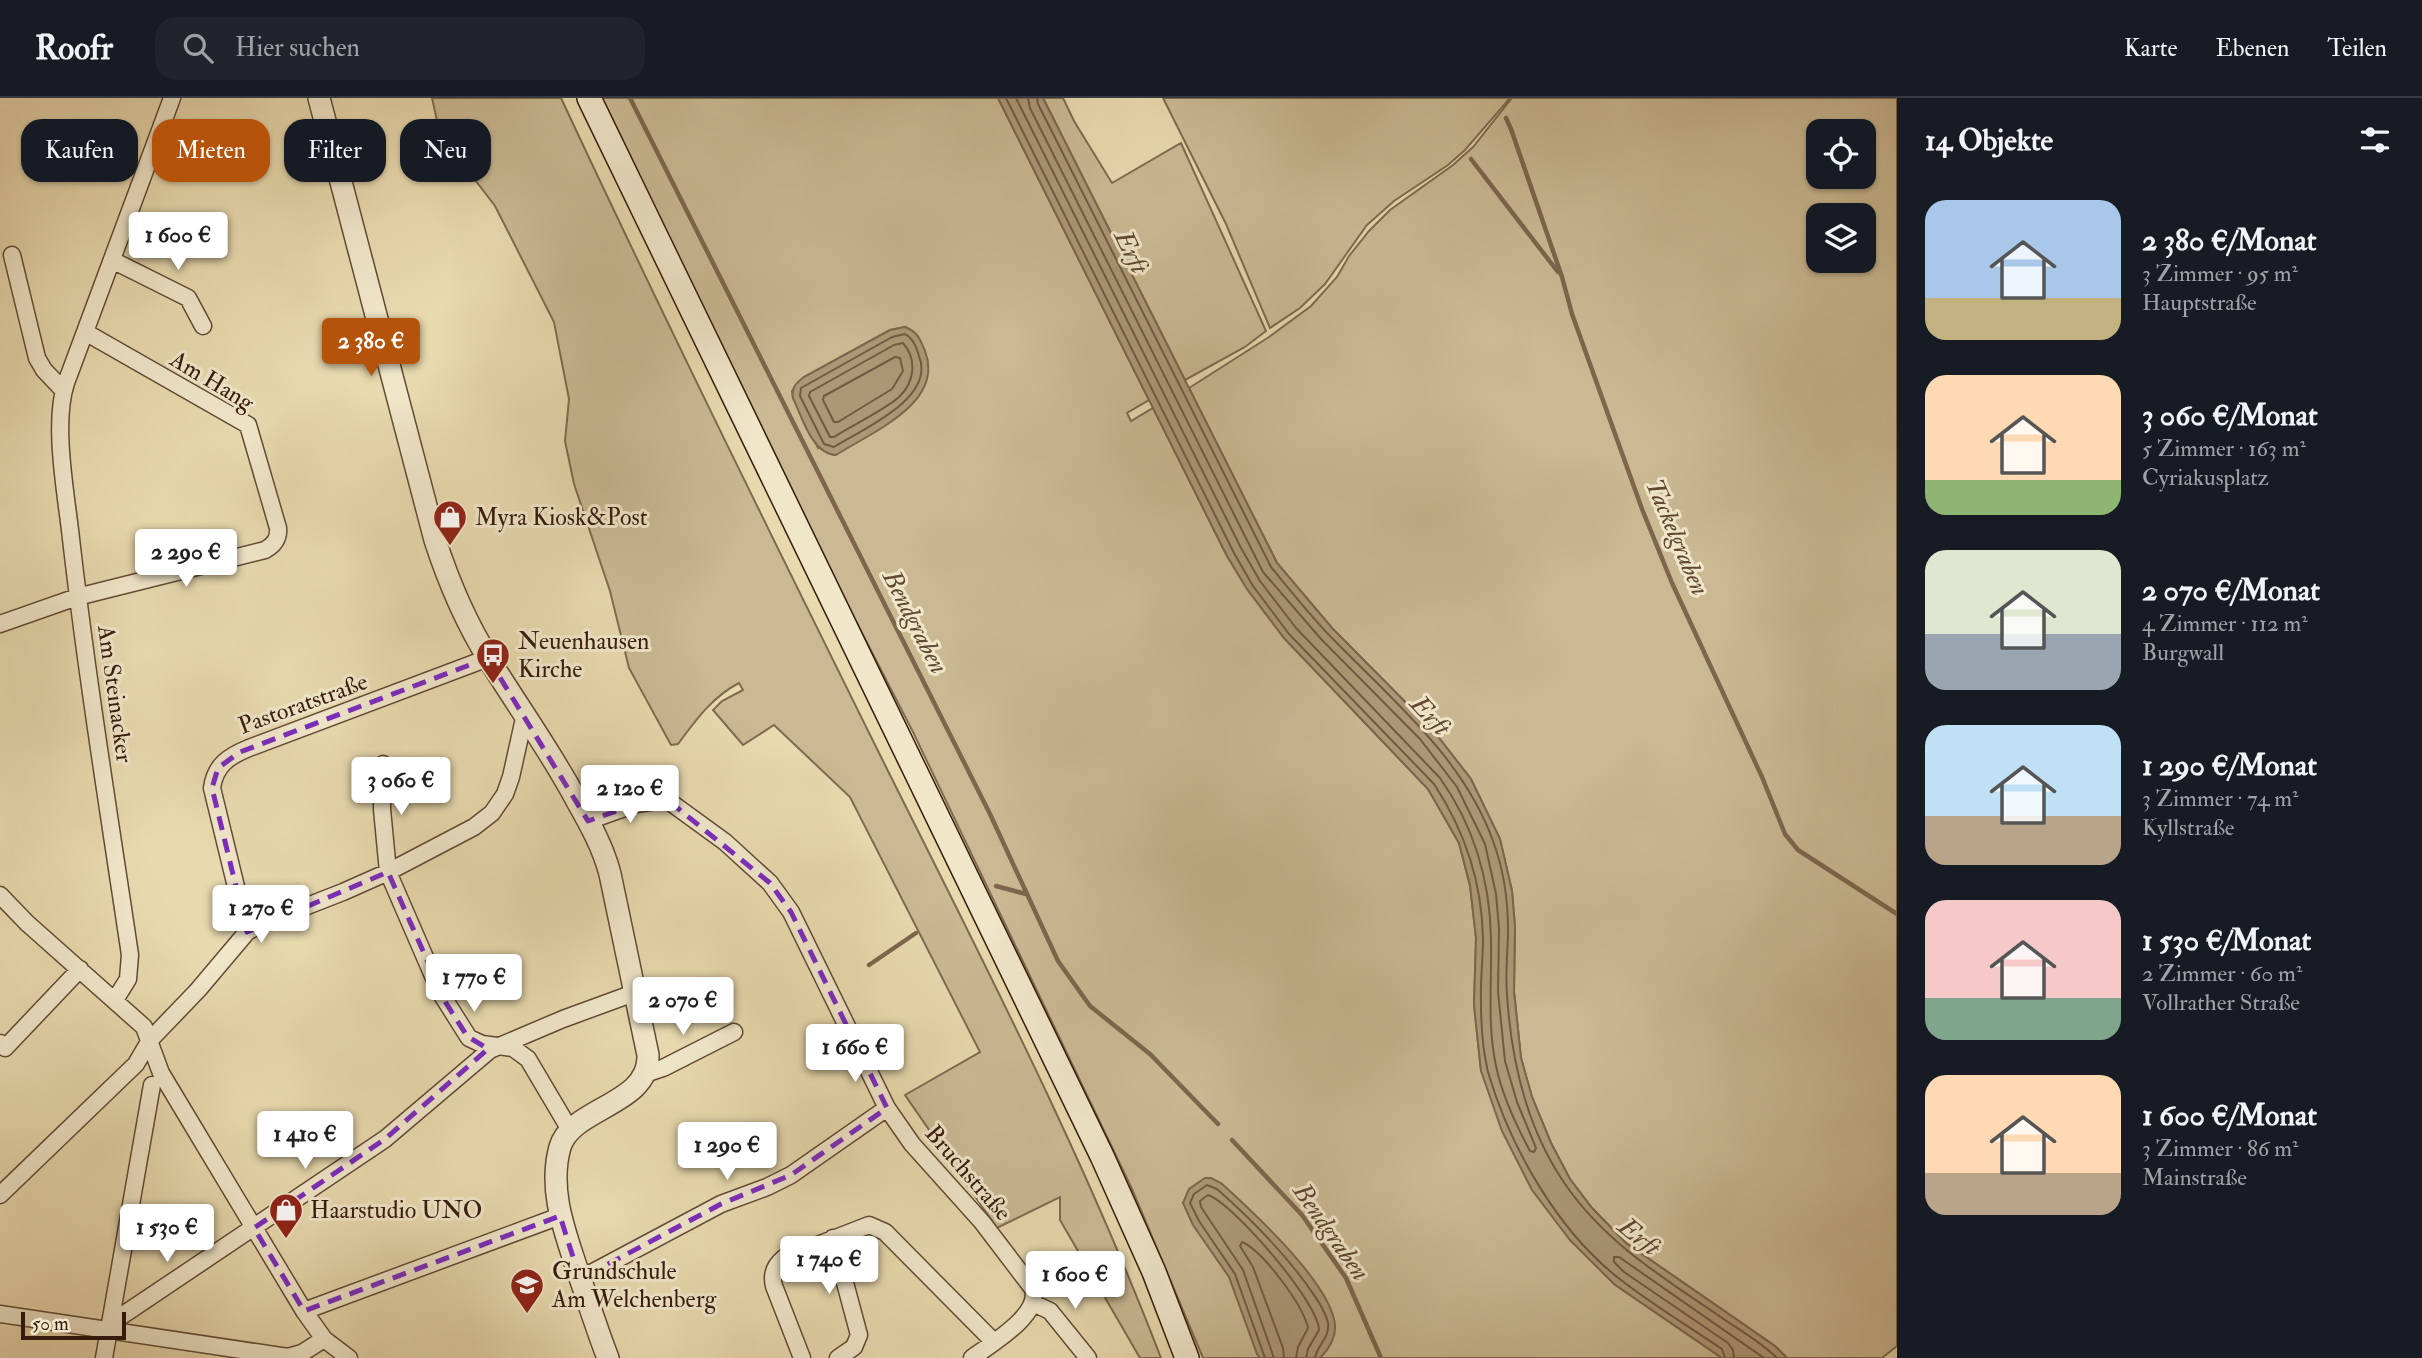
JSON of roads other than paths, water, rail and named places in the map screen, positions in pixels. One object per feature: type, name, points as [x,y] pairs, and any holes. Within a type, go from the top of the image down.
[{"type":"main road","points":[[589,98],[1102,1156],[1154,1272],[1187,1358]]},
{"type":"street","name":"Am Steinacker","points":[[116,1000],[128,979],[130,955],[77,597],[63,467],[63,390],[172,98]]},
{"type":"street","points":[[319,98],[435,540],[460,608],[488,658],[552,756],[588,821],[607,863],[648,1055],[645,1074]]},
{"type":"street","points":[[12,255],[37,358],[63,390]]},
{"type":"street","points":[[112,260],[188,298],[203,326]]},
{"type":"street","name":"Am Hang","points":[[77,597],[265,550],[275,544],[278,528],[248,425],[85,332]]},
{"type":"street","points":[[0,624],[77,597]]},
{"type":"street","name":"Pastoratstraße","points":[[247,932],[213,793],[214,778],[223,762],[249,748],[488,658]]},
{"type":"street","points":[[3,1185],[136,1064],[150,1040],[198,990],[247,932],[388,872],[474,827],[496,807],[511,778],[525,714]]},
{"type":"street","points":[[383,764],[382,809],[388,872],[435,982],[460,1027],[474,1041],[516,1049],[528,1059],[570,1130]]},
{"type":"street","name":"Bruchstraße","points":[[588,821],[643,802],[663,801],[674,804],[747,861],[781,895],[887,1108],[918,1152],[975,1214],[1027,1279],[1034,1294],[1033,1303]]},
{"type":"street","points":[[0,895],[6,914],[80,969],[140,1023],[150,1040],[161,1073],[303,1311],[324,1339],[349,1358]]},
{"type":"street","points":[[0,1043],[5,1048],[80,969]]},
{"type":"street","points":[[109,1330],[120,1317],[384,1139],[479,1057],[497,1045],[634,993]]},
{"type":"street","points":[[608,1358],[560,1216],[557,1168],[560,1148],[570,1130],[626,1094],[645,1074],[663,1068],[734,1032]]},
{"type":"street","points":[[104,1358],[152,1084]]},
{"type":"street","points":[[580,1279],[721,1204],[791,1175],[887,1108]]},
{"type":"street","points":[[303,1311],[560,1216]]},
{"type":"street","points":[[802,1358],[773,1282],[774,1271],[784,1258],[863,1226],[872,1225],[882,1230],[984,1352],[1027,1314],[1033,1303],[1052,1312],[1088,1358]]},
{"type":"street","points":[[833,1238],[859,1335],[854,1347],[838,1358]]},
{"type":"street","points":[[0,1314],[291,1357],[324,1339]]},
{"type":"water","points":[[998,98],[1043,98],[1277,563],[1332,628],[1432,729],[1471,779],[1500,839],[1512,891],[1515,927],[1514,992],[1521,1058],[1532,1097],[1551,1143],[1570,1179],[1592,1208],[1626,1243],[1775,1346],[1787,1358],[1722,1358],[1614,1284],[1570,1240],[1532,1190],[1502,1131],[1481,1071],[1474,1005],[1476,938],[1470,885],[1459,843],[1428,789],[1284,638],[1247,589],[1227,556]]},
{"type":"water","points":[[905,327],[920,339],[928,369],[925,386],[915,401],[885,426],[836,455],[820,448],[809,433],[793,398],[795,386],[804,377],[890,330]]},
{"type":"water","points":[[1205,1178],[1221,1183],[1251,1211],[1288,1248],[1320,1289],[1335,1325],[1331,1343],[1320,1358],[1260,1358],[1257,1354],[1229,1277],[1193,1225],[1183,1203],[1189,1189]]},
{"type":"waterway","name":"Bendgraben","points":[[630,98],[990,814],[1058,961],[1090,1006],[1150,1054],[1218,1124]]},
{"type":"waterway","name":"Tackelgraben","points":[[1506,118],[1642,509],[1672,583],[1762,777],[1785,834],[1798,850],[1897,914]]},
{"type":"waterway","points":[[1471,159],[1558,272]]},
{"type":"waterway","points":[[996,886],[1026,894]]},
{"type":"waterway","points":[[869,965],[916,933]]},
{"type":"waterway","name":"Bendgraben","points":[[1232,1140],[1302,1215],[1346,1278],[1381,1358]]},
{"type":"place","name":"Myra Kiosk&Post","points":[[450,547]]},
{"type":"place","name":"Neuenhausen Kirche","points":[[493,685]]},
{"type":"place","name":"Haarstudio UNO","points":[[286,1240]]},
{"type":"place","name":"Grundschule Am Welchenberg","points":[[527,1315]]},
{"type":"water label","name":"Erft","points":[[1131,252]]},
{"type":"water label","name":"Erft","points":[[1430,716]]},
{"type":"water label","name":"Erft","points":[[1639,1237]]}]
